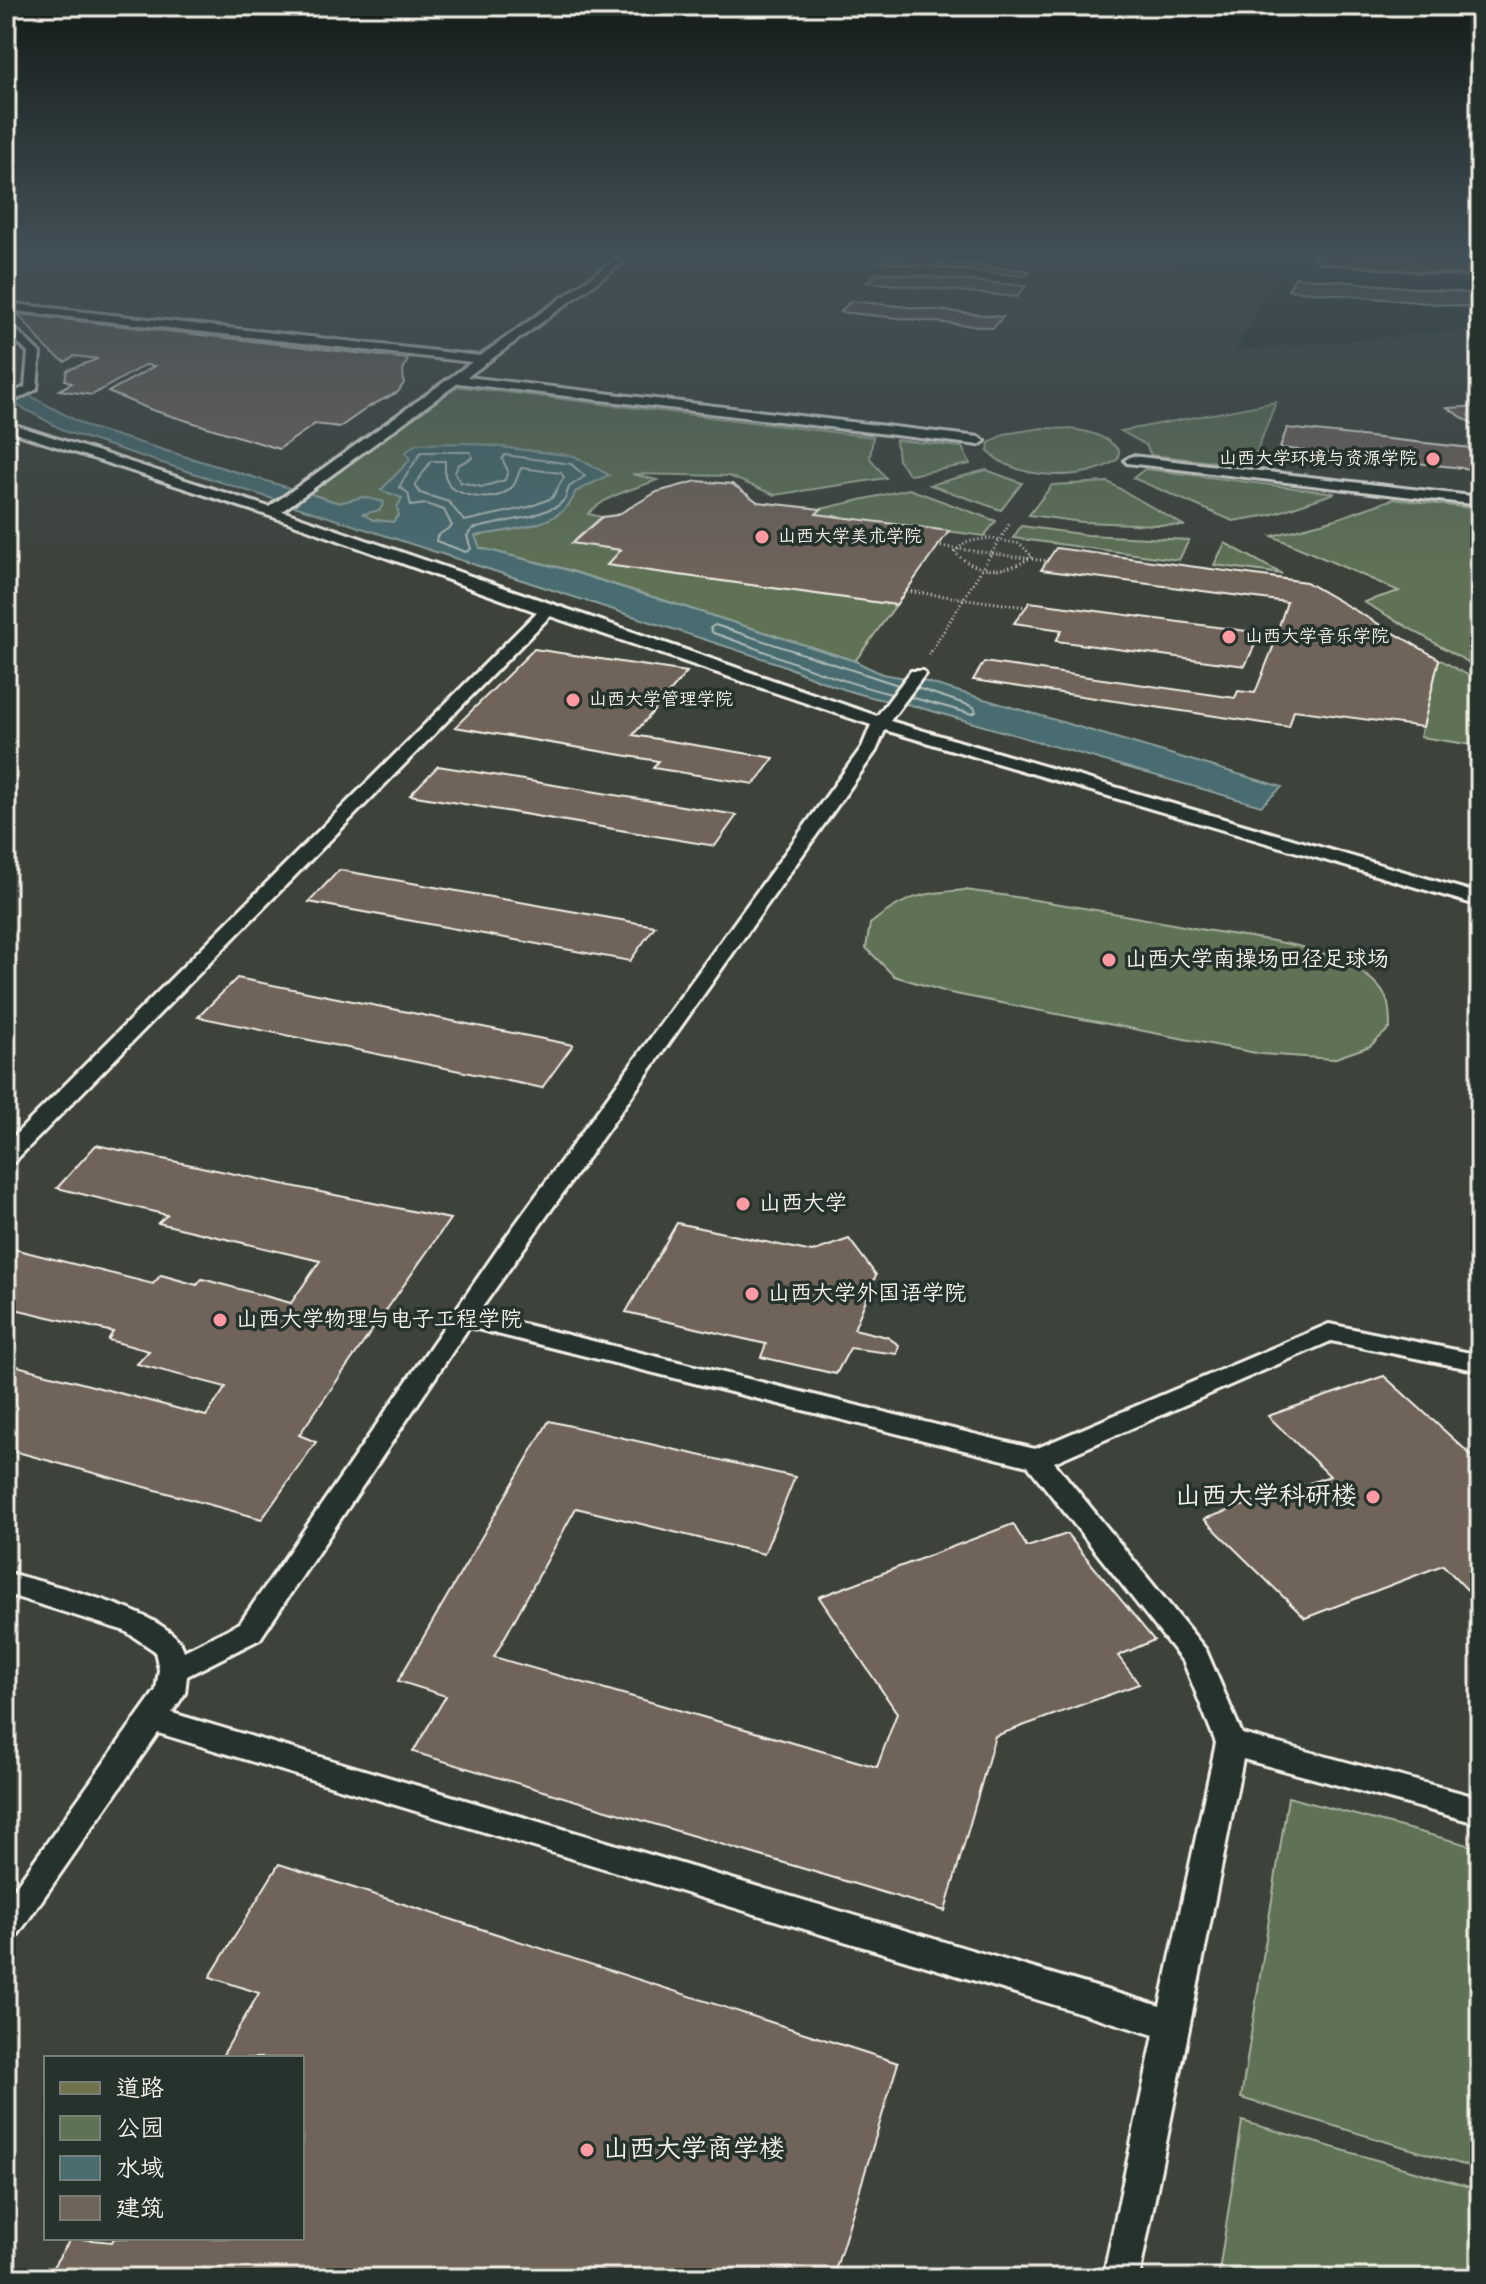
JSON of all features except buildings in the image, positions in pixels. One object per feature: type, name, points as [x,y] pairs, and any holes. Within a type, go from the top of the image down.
[{"type":"lane","points":[[6,401],[31,389],[31,363]]},
{"type":"lane","points":[[276,508],[478,363]]},
{"type":"lane","points":[[456,379],[979,441]]},
{"type":"lane","points":[[8,428],[276,508],[547,610],[880,723],[1480,900]]},
{"type":"lane","points":[[1132,460],[1480,501]]},
{"type":"lane","points":[[6,1157],[547,610]]},
{"type":"lane","points":[[173,1670],[250,1631],[463,1317],[870,747],[880,723],[905,690]]},
{"type":"lane","points":[[463,1317],[1037,1459],[1329,1332],[1480,1363]]},
{"type":"lane","points":[[1037,1459],[1196,1658],[1231,1743],[1121,2278]]},
{"type":"lane","points":[[6,1583],[135,1623],[168,1645],[173,1670],[170,1693],[6,1926]]},
{"type":"lane","points":[[152,1719],[1173,2025]]},
{"type":"lane","points":[[1231,1743],[1480,1811]]},
{"type":"path","points":[[905,690],[1010,523]]},
{"type":"path","points":[[956,549],[977,539],[1007,540],[1027,547],[1031,552],[1030,559]]},
{"type":"path","points":[[937,546],[1047,561]]},
{"type":"path","points":[[956,549],[958,557],[985,567],[1012,567],[1030,559]]},
{"type":"path","points":[[907,591],[1026,607]]},
{"type":"shaded area","name":"山西大学","points":[[6,363],[1480,363],[1480,2278],[6,2278]]},
{"type":"green space","points":[[453,386],[873,437],[870,458],[886,478],[775,495],[729,476],[632,474],[657,480],[620,493],[595,507],[588,514],[602,517],[573,543],[621,550],[608,565],[896,605],[855,661],[565,569],[480,548],[474,536],[535,524],[575,492],[608,475],[574,456],[467,443],[410,460],[381,490],[403,498],[400,515],[393,522],[373,520],[361,514],[363,497],[339,503],[308,493]]},
{"type":"green space","points":[[1276,402],[1251,466],[1151,455],[1146,445],[1121,431]]},
{"type":"green space","points":[[1042,428],[1073,429],[1094,434],[1119,451],[1118,459],[1088,472],[1052,475],[1015,468],[988,451],[989,443],[1004,434]]},
{"type":"green space","points":[[896,440],[962,447],[970,464],[910,475],[898,460]]},
{"type":"green space","points":[[1145,469],[1335,493],[1270,515],[1233,521],[1133,478]]},
{"type":"green space","points":[[986,470],[1022,483],[1001,510],[930,485]]},
{"type":"green space","points":[[1108,482],[1185,526],[1082,522],[1029,515],[1052,485]]},
{"type":"green space","points":[[909,489],[996,521],[984,536],[816,514],[821,509]]},
{"type":"green space","points":[[1393,499],[1480,509],[1480,669],[1364,602],[1399,591],[1272,536],[1336,519]]},
{"type":"green space","points":[[1021,526],[1087,535],[1189,540],[1179,560],[1013,538]]},
{"type":"green space","points":[[1225,543],[1282,574],[1214,565]]},
{"type":"green space","points":[[1439,659],[1480,682],[1480,746],[1420,737]]},
{"type":"green space","points":[[965,890],[1289,944],[1334,957],[1354,967],[1382,991],[1390,1014],[1390,1028],[1370,1046],[1333,1059],[1261,1054],[950,993],[894,976],[866,948],[870,924],[893,907],[925,895]]},
{"type":"green space","points":[[1288,1797],[1480,1848],[1480,2170],[1241,2098]]},
{"type":"green space","points":[[1242,2121],[1480,2190],[1480,2278],[1218,2278]]},
{"type":"water","points":[[6,383],[88,427],[339,503],[363,497],[384,502],[380,510],[363,514],[373,520],[393,522],[399,515],[397,507],[402,498],[381,490],[410,460],[406,452],[416,444],[467,443],[574,456],[609,475],[575,492],[570,503],[548,520],[475,536],[480,548],[564,569],[855,661],[882,674],[923,681],[1282,787],[1261,806],[911,705],[846,690],[783,665],[67,432],[6,399]]},
{"type":"place","name":"山西大学环境与资源学院","points":[[1433,459]]},
{"type":"place","name":"山西大学美术学院","points":[[762,537]]},
{"type":"place","name":"山西大学音乐学院","points":[[1229,637]]},
{"type":"place","name":"山西大学管理学院","points":[[573,700]]},
{"type":"place","name":"山西大学南操场田径足球场","points":[[1109,960]]},
{"type":"place","name":"山西大学","points":[[743,1204]]},
{"type":"place","name":"山西大学外国语学院","points":[[752,1294]]},
{"type":"place","name":"山西大学物理与电子工程学院","points":[[220,1320]]},
{"type":"place","name":"山西大学科研楼","points":[[1373,1497]]},
{"type":"place","name":"山西大学商学楼","points":[[587,2150]]}]
